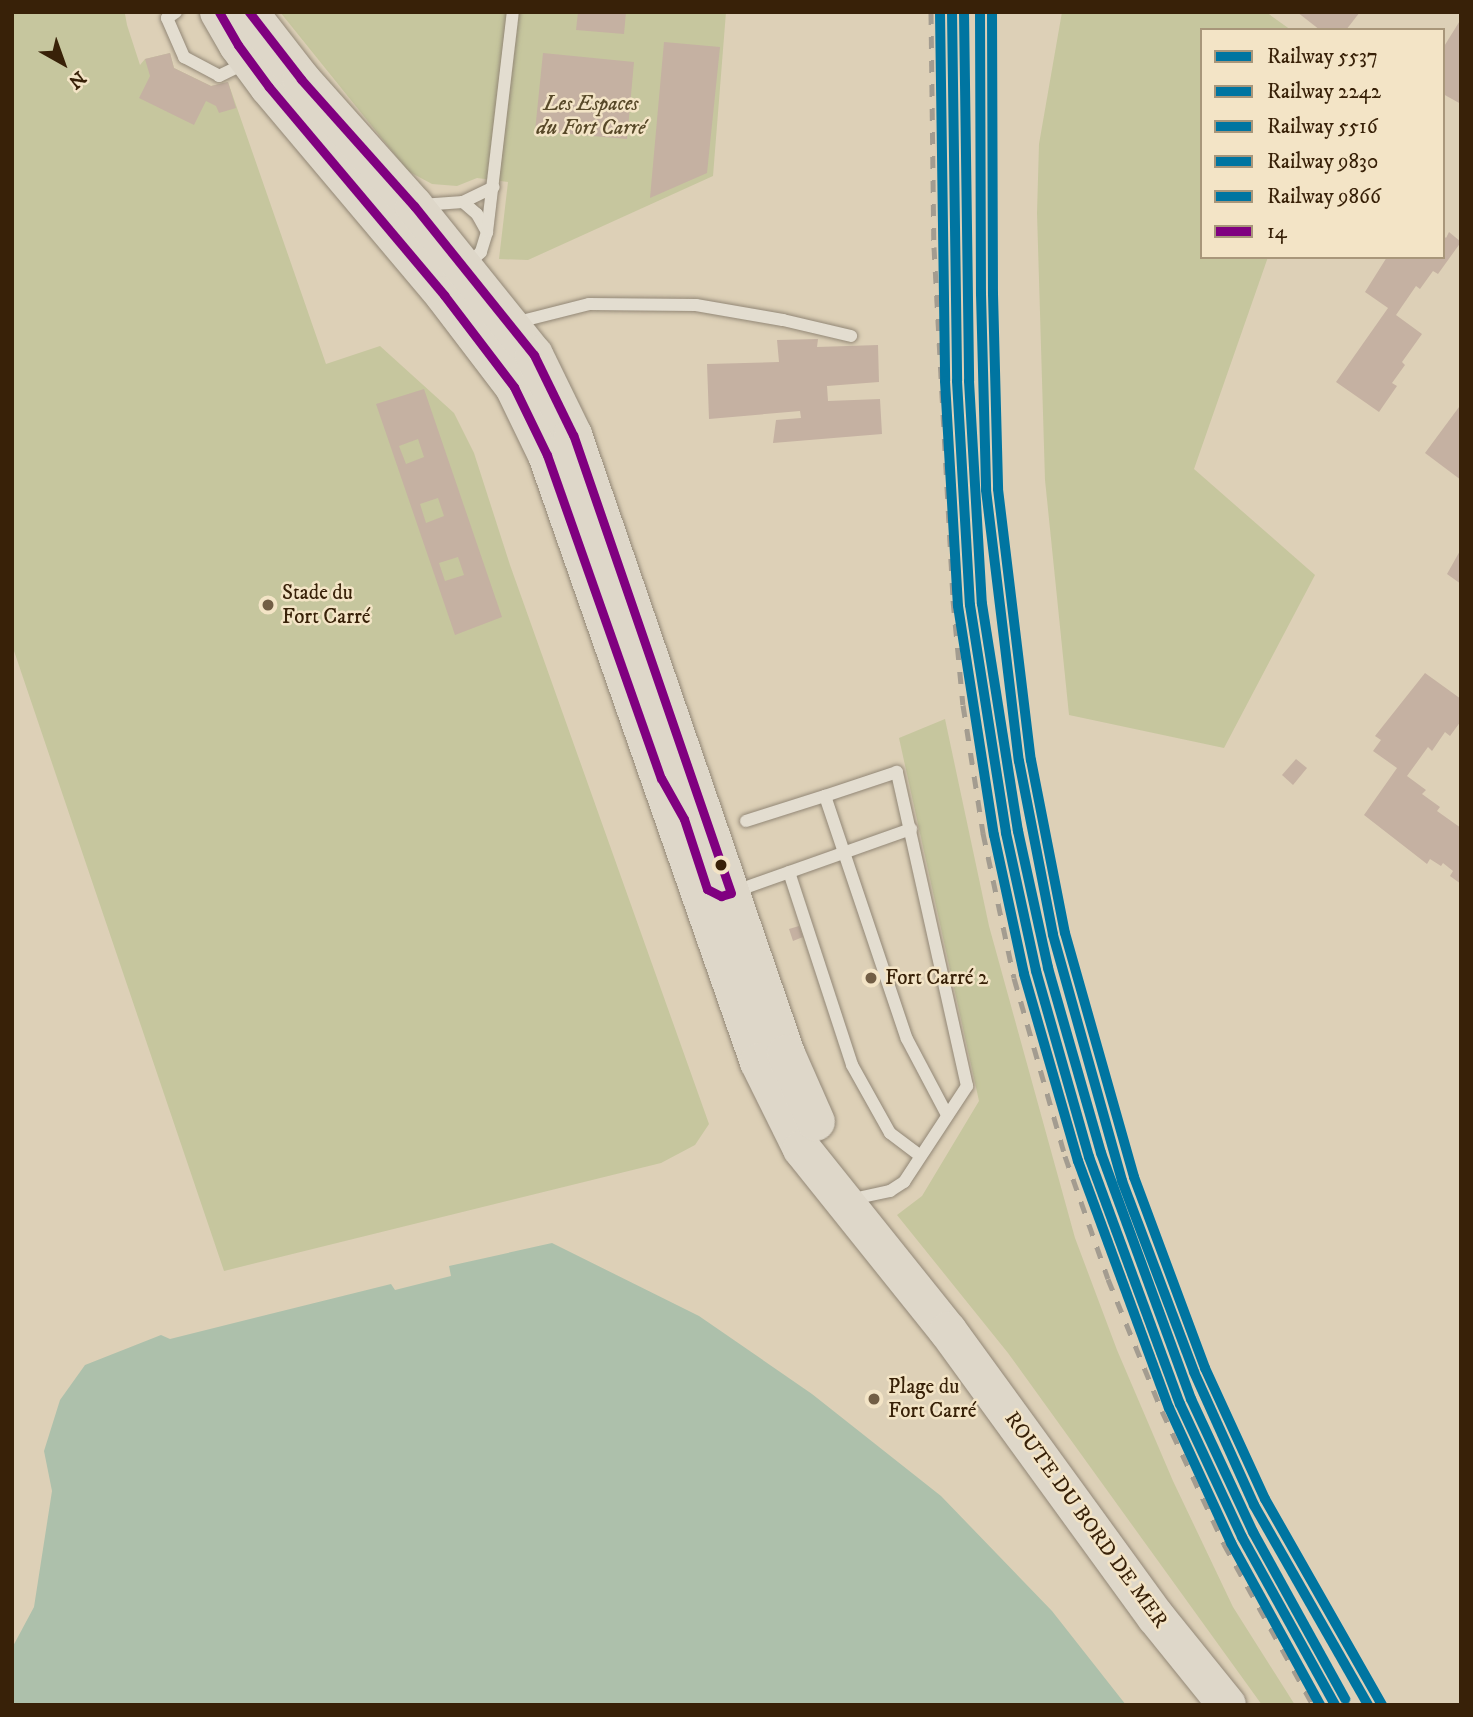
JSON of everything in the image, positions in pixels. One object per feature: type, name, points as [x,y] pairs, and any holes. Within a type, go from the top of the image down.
[{"type":"main road","points":[[219,12],[249,60],[444,295],[514,387],[547,455],[760,1062],[802,1149],[948,1331]]},
{"type":"main road","points":[[249,12],[301,79],[414,206],[534,355],[573,435],[786,1054],[823,1138],[948,1331]]},
{"type":"main road","points":[[347,181],[376,197],[428,256],[446,270],[464,268]]},
{"type":"main road","points":[[661,778],[684,819],[707,889],[721,896],[731,893]]},
{"type":"main road","name":"ROUTE DU BORD DE MER","points":[[948,1331],[1156,1617],[1227,1705]]},
{"type":"lane","points":[[176,12],[167,18],[184,57],[219,76],[249,60]]},
{"type":"lane","points":[[464,268],[481,252],[487,232],[513,12]]},
{"type":"lane","points":[[414,206],[463,202],[494,187]]},
{"type":"lane","points":[[463,202],[477,214],[487,232]]},
{"type":"lane","points":[[509,325],[589,304],[696,305],[783,320],[851,336]]},
{"type":"lane","points":[[746,821],[897,772],[967,1086],[904,1182],[890,1191],[862,1197]]},
{"type":"lane","points":[[825,796],[907,1039],[947,1115]]},
{"type":"lane","points":[[731,893],[911,829]]},
{"type":"lane","points":[[789,872],[852,1065],[890,1133],[920,1156]]},
{"type":"green space","name":"Stade du Fort Carré","points":[[12,12],[131,12],[125,14],[140,65],[145,59],[170,53],[174,68],[211,86],[228,82],[326,364],[380,346],[454,413],[474,453],[510,565],[709,1124],[695,1145],[661,1163],[224,1271],[12,645]]},
{"type":"green space","name":"Les Espaces du Fort Carré","points":[[280,12],[726,12],[713,176],[528,260],[499,259],[508,182],[477,178],[457,186],[432,184],[408,171]]},
{"type":"green space","points":[[1062,12],[1266,12],[1288,28],[1200,28],[1200,259],[1267,259],[1194,469],[1315,575],[1224,748],[1069,715],[1045,480],[1037,213],[1039,144]]},
{"type":"green space","points":[[945,719],[989,926],[1075,1238],[1117,1350],[1173,1481],[1233,1607],[1295,1705],[1262,1705],[1008,1353],[897,1215],[922,1196],[979,1101],[899,738]]},
{"type":"shaded area","points":[[552,1243],[699,1316],[812,1394],[941,1496],[1052,1611],[1126,1705],[12,1705],[12,1648],[34,1607],[52,1491],[44,1451],[60,1400],[85,1365],[161,1335],[170,1339],[391,1284],[395,1290],[451,1276],[449,1266]]},
{"type":"building","points":[[578,12],[626,12],[624,34],[576,30]]},
{"type":"building","points":[[1297,12],[1360,12],[1348,28],[1317,28]]},
{"type":"building","points":[[1461,19],[1461,104],[1445,95],[1445,45]]},
{"type":"building","points":[[664,42],[720,47],[707,173],[650,198]]},
{"type":"building","points":[[170,53],[174,68],[211,86],[228,82],[236,108],[219,113],[216,106],[206,101],[194,125],[139,98],[150,76],[145,59]]},
{"type":"building","points":[[543,53],[634,62],[627,139],[535,131]]},
{"type":"building","points":[[1449,232],[1461,242],[1438,274],[1433,271],[1420,289],[1416,286],[1396,315],[1422,334],[1402,362],[1405,365],[1392,383],[1397,386],[1379,412],[1336,382],[1388,308],[1365,292],[1386,259],[1445,259]]},
{"type":"building","points":[[818,339],[817,347],[878,345],[879,382],[827,386],[828,401],[880,399],[882,434],[773,443],[776,420],[801,418],[800,411],[709,419],[707,364],[779,362],[777,340]]},
{"type":"building","points":[[424,389],[502,617],[455,635],[376,404]],"holes":[[[418,439],[424,457],[406,464],[399,446]],[[438,498],[444,516],[426,523],[420,504]],[[458,557],[464,575],[445,581],[439,563]]]},
{"type":"building","points":[[1459,407],[1461,408],[1461,480],[1425,453]]},
{"type":"building","points":[[1461,549],[1461,584],[1447,574]]},
{"type":"building","points":[[1425,673],[1461,699],[1461,721],[1450,736],[1445,732],[1432,751],[1428,747],[1407,776],[1426,790],[1422,794],[1440,807],[1437,811],[1461,828],[1461,884],[1450,876],[1453,871],[1443,863],[1441,866],[1430,859],[1427,864],[1364,815],[1397,768],[1373,751],[1381,740],[1375,736]]},
{"type":"building","points":[[1296,759],[1307,768],[1293,785],[1282,775]]},
{"type":"building","points":[[799,926],[803,937],[793,941],[789,929]]},
{"type":"railway","points":[[931,12],[934,247],[953,600],[963,705],[983,833],[1014,978],[1065,1156],[1108,1279],[1162,1411],[1224,1544],[1313,1705]]},
{"type":"rail line","name":"5516","points":[[940,12],[945,381],[958,606],[994,835],[1024,974],[1078,1161],[1169,1408],[1231,1543],[1320,1705]]},
{"type":"rail line","name":"2242","points":[[952,12],[957,381],[970,605],[1006,833],[1036,971],[1089,1157],[1180,1404],[1242,1537],[1335,1705]]},
{"type":"rail line","name":"9866","points":[[964,12],[969,381],[982,604],[1018,831],[1048,968],[1101,1153],[1191,1399],[1253,1532],[1345,1699]]},
{"type":"rail line","name":"9830","points":[[980,12],[981,294],[986,490],[1019,761],[1053,935],[1122,1181],[1194,1372],[1254,1505],[1368,1705]]},
{"type":"rail line","name":"5537","points":[[992,12],[993,294],[998,489],[1031,760],[1065,933],[1134,1177],[1205,1368],[1265,1499],[1382,1705]]},
{"type":"transit line","name":"14","points":[[219,12],[238,45],[269,87],[444,295],[514,387],[547,455],[661,778],[684,819],[707,889],[721,896],[731,893],[573,435],[534,355],[414,206],[301,79],[249,12]]},
{"type":"place","name":"Stade du Fort Carré","points":[[268,605]]},
{"type":"place","name":"Fort Carré 2","points":[[871,978]]},
{"type":"place","name":"Plage du Fort Carré","points":[[874,1399]]}]
